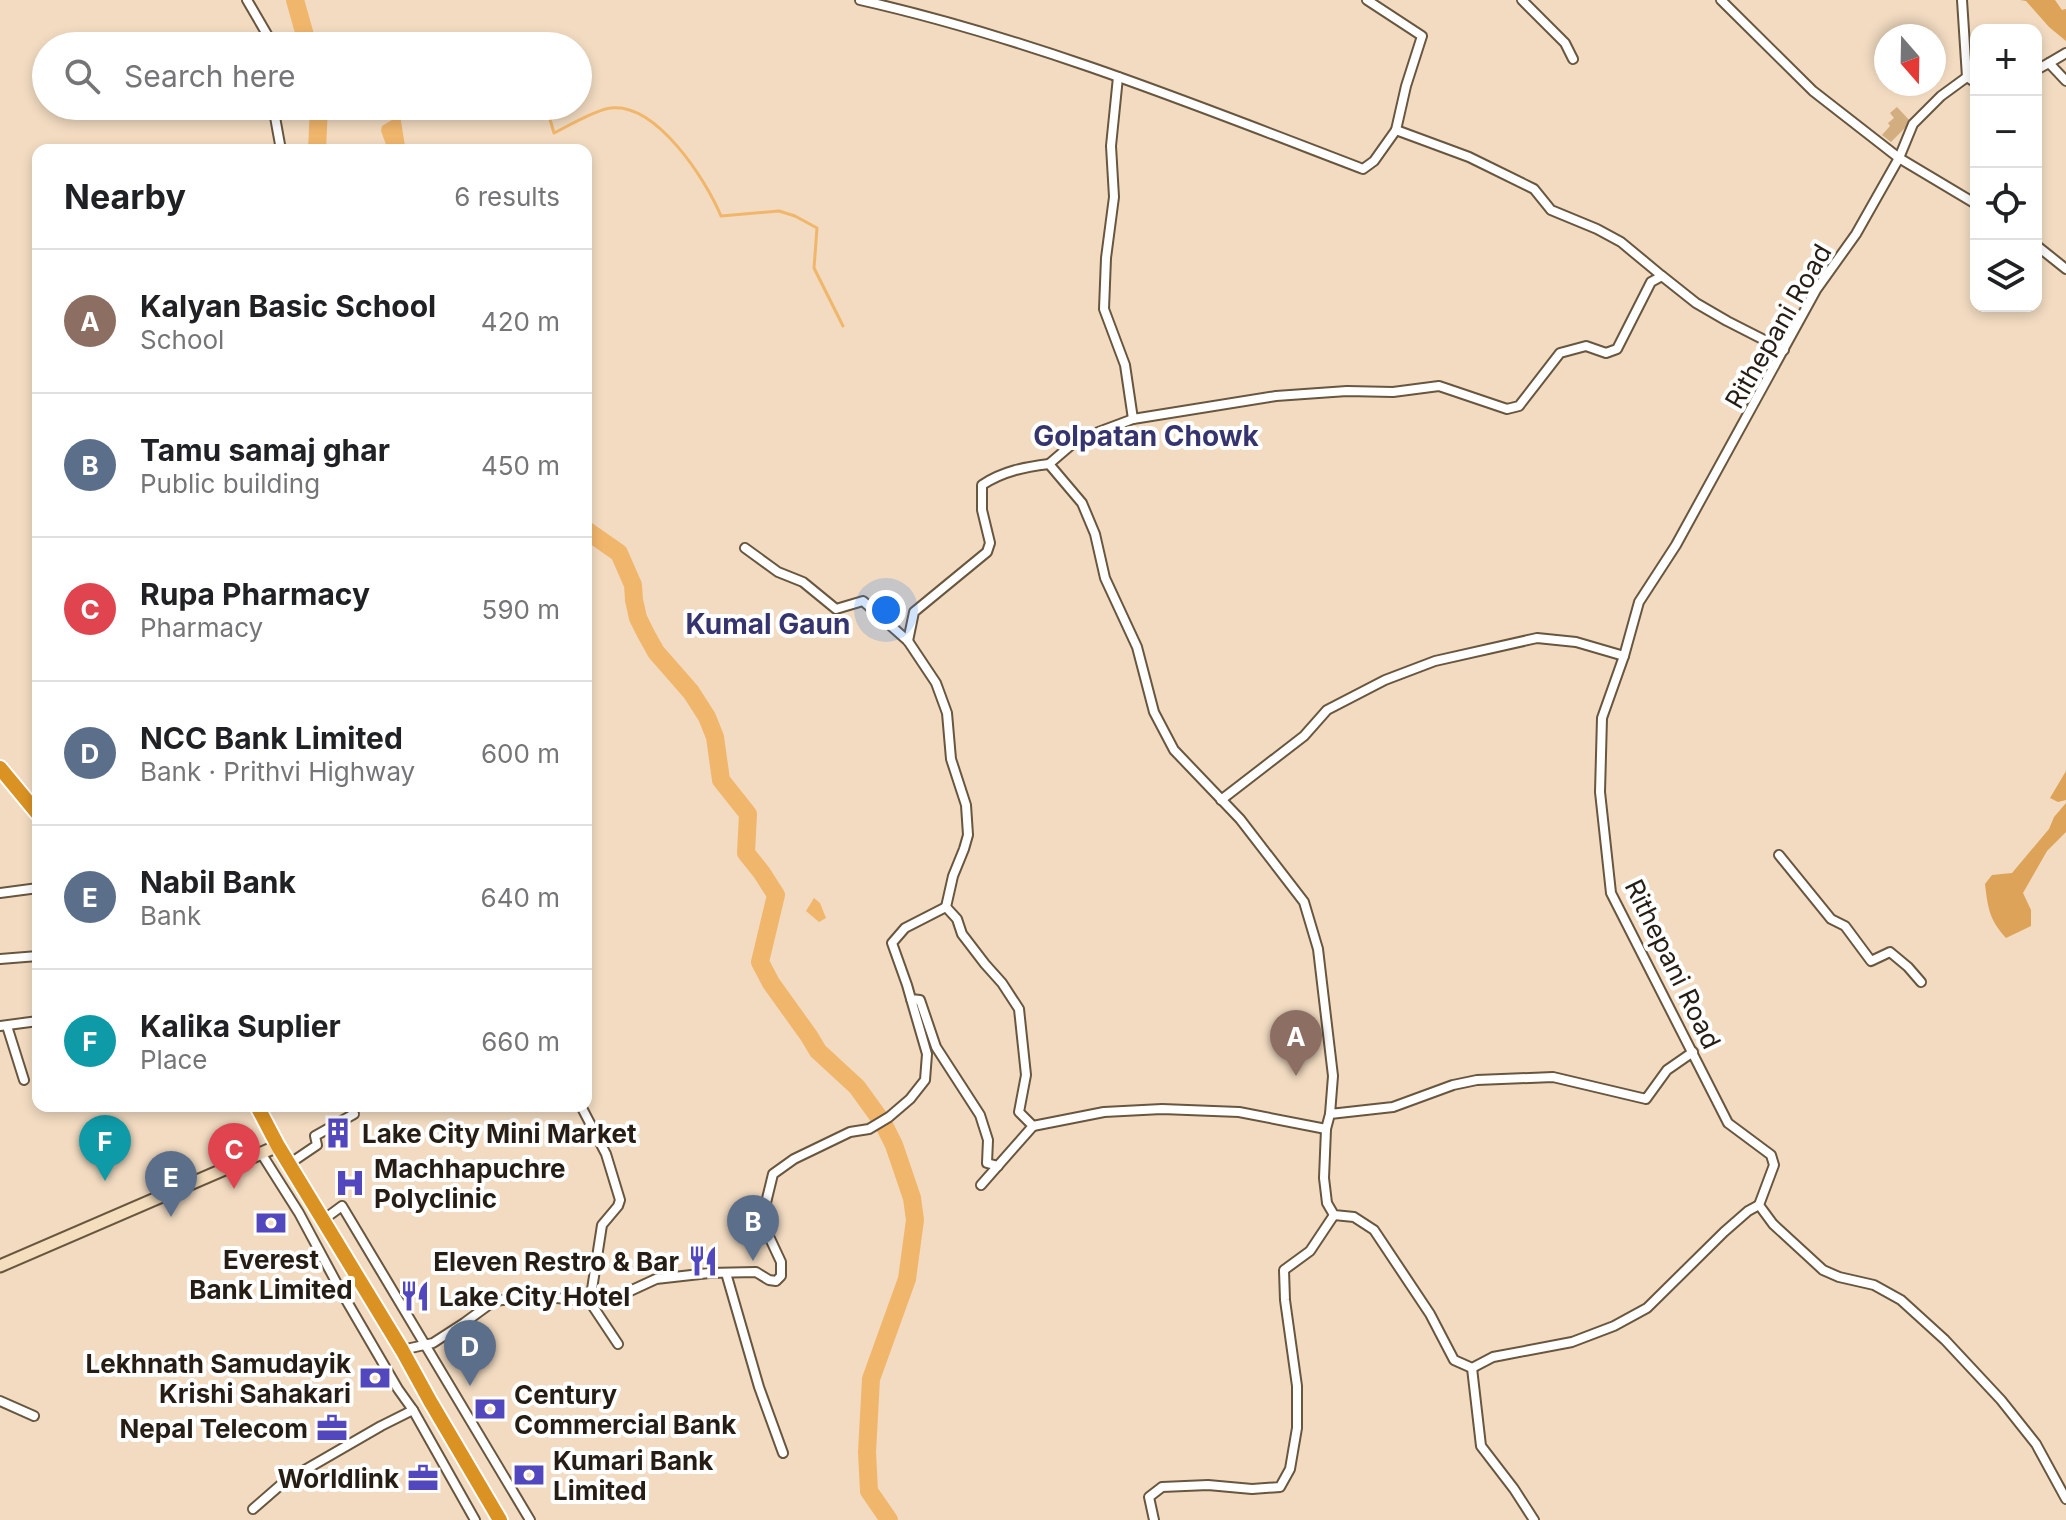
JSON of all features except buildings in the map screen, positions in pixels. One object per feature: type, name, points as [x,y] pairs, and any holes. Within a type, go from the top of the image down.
[{"type":"highway","points":[[0,768],[32,807]]},
{"type":"highway","points":[[260,1112],[500,1520]]},
{"type":"main road","points":[[0,1266],[278,1146]]},
{"type":"street","points":[[247,0],[266,32]]},
{"type":"street","points":[[860,0],[930,16],[1118,77],[1363,169],[1374,161],[1396,130],[1422,36],[1367,0]]},
{"type":"street","points":[[1522,0],[1565,43],[1573,59]]},
{"type":"street","points":[[1721,0],[1813,91],[1899,158],[1970,200]]},
{"type":"street","points":[[1962,0],[1967,77],[1970,79]]},
{"type":"street","points":[[2042,67],[2066,53]]},
{"type":"street","points":[[2049,63],[2066,81]]},
{"type":"street","points":[[1118,77],[1111,146],[1114,197],[1106,258],[1104,309],[1125,365],[1133,419]]},
{"type":"street","name":"Rithepani Road","points":[[1759,1205],[1774,1165],[1771,1155],[1728,1123],[1611,893],[1600,792],[1602,718],[1639,602],[1690,522],[1816,290],[1856,234],[1899,158],[1913,124],[1941,96],[1967,77]]},
{"type":"street","points":[[276,120],[280,144]]},
{"type":"street","points":[[1396,130],[1469,157],[1534,189],[1551,210],[1621,242],[1696,303],[1784,350]]},
{"type":"street","points":[[2042,250],[2066,269]]},
{"type":"street","points":[[908,641],[914,612],[987,552],[990,543],[982,510],[982,485],[998,474],[1049,464],[1077,440],[1133,419],[1276,396],[1347,391],[1393,392],[1439,386],[1507,409],[1519,406],[1560,353],[1586,346],[1606,353],[1617,349],[1651,282],[1662,276]]},
{"type":"street","points":[[1049,464],[1082,503],[1095,534],[1105,578],[1137,647],[1154,712],[1174,750],[1240,819],[1304,902],[1318,949],[1333,1076],[1324,1178],[1327,1203],[1334,1215]]},
{"type":"street","points":[[745,548],[778,572],[803,582],[836,609],[863,601],[908,641],[936,683],[947,713],[951,759],[966,805],[968,835],[946,907]]},
{"type":"street","points":[[1221,800],[1304,736],[1327,710],[1385,680],[1435,661],[1537,638],[1576,642],[1624,656]]},
{"type":"street","points":[[1779,855],[1831,919],[1845,926],[1871,961],[1890,952],[1921,982]]},
{"type":"street","points":[[0,893],[32,889]]},
{"type":"street","points":[[402,1350],[433,1343],[494,1301],[538,1296],[604,1303],[656,1279],[709,1273],[756,1272],[776,1281],[781,1276],[781,1262],[766,1230],[763,1215],[773,1174],[794,1159],[850,1132],[869,1129],[889,1117],[910,1099],[925,1080],[927,1054],[892,943],[905,928],[946,907]]},
{"type":"street","points":[[946,907],[957,919],[962,934],[1019,1009],[1026,1075],[1019,1112],[1033,1126]]},
{"type":"street","points":[[0,959],[32,956]]},
{"type":"street","points":[[911,999],[920,1000],[936,1047],[980,1115],[988,1140],[987,1163],[998,1166]]},
{"type":"street","points":[[24,1080],[3,1026],[32,1022]]},
{"type":"street","points":[[1330,1114],[1393,1107],[1453,1085],[1477,1080],[1553,1077],[1646,1099],[1667,1070],[1693,1052]]},
{"type":"street","points":[[981,1185],[1033,1126],[1104,1112],[1162,1109],[1239,1112],[1326,1129]]},
{"type":"street","points":[[289,1164],[317,1145],[315,1136],[353,1112]]},
{"type":"street","points":[[584,1112],[606,1154],[620,1200],[602,1225],[590,1302],[618,1344]]},
{"type":"street","points":[[261,1153],[299,1213],[342,1293],[475,1520]]},
{"type":"street","points":[[1472,1368],[1493,1357],[1572,1342],[1614,1326],[1647,1308],[1724,1232],[1759,1205],[1773,1224],[1823,1270],[1874,1285],[1901,1300],[1945,1340],[2001,1400],[2036,1444],[2066,1499]]},
{"type":"street","points":[[323,1220],[342,1206],[530,1520]]},
{"type":"street","points":[[1334,1215],[1354,1217],[1374,1230],[1430,1314],[1454,1360],[1472,1368]]},
{"type":"street","points":[[1154,1520],[1149,1497],[1162,1487],[1280,1487],[1290,1469],[1297,1428],[1297,1386],[1284,1270],[1310,1251],[1334,1215]]},
{"type":"street","points":[[726,1273],[759,1387],[783,1453]]},
{"type":"street","points":[[1472,1368],[1481,1446],[1534,1520]]},
{"type":"street","points":[[0,1401],[34,1416]]},
{"type":"street","points":[[253,1509],[284,1482],[413,1410]]},
{"type":"shaded area","points":[[2020,0],[2055,0],[2062,10],[2066,9],[2066,41],[2026,1]]},
{"type":"shaded area","points":[[1897,107],[1911,122],[1891,142],[1882,135],[1894,118],[1890,113]]},
{"type":"shaded area","points":[[392,120],[401,120],[405,144],[386,144],[382,126]]},
{"type":"shaded area","points":[[2066,771],[2066,800],[2058,802],[2050,798]]},
{"type":"shaded area","points":[[2066,803],[2066,832],[2047,851],[2023,893],[2031,910],[2031,926],[2006,938],[1990,913],[1985,884],[1992,875],[2012,873],[2049,829]]},
{"type":"shaded area","points":[[814,898],[820,903],[826,918],[819,922],[806,911]]},
{"type":"waterway","points":[[295,0],[304,32]]},
{"type":"waterway","points":[[592,114],[611,108],[628,110],[662,130],[692,165],[721,216],[779,211],[817,228],[814,268],[843,326]]},
{"type":"waterway","points":[[317,144],[318,120]]},
{"type":"waterway","points":[[550,120],[554,133],[578,120]]},
{"type":"waterway","points":[[592,534],[619,553],[633,585],[638,618],[656,652],[691,692],[707,717],[715,737],[721,780],[748,814],[746,853],[776,895],[760,962],[818,1051],[857,1087],[883,1123],[912,1198],[915,1220],[907,1279],[871,1379],[867,1452],[869,1491],[889,1520]]},
{"type":"place","name":"Kalyan Basic School","points":[[1296,1076]]},
{"type":"place","name":"Lake City Mini Market","points":[[338,1133]]},
{"type":"place","name":"Kalika Suplier","points":[[105,1181]]},
{"type":"place","name":"Machhapuchre Polyclinic","points":[[350,1183]]},
{"type":"place","name":"Rupa Pharmacy","points":[[234,1189]]},
{"type":"place","name":"Nabil Bank","points":[[171,1217]]},
{"type":"place","name":"Everest Bank Limited","points":[[271,1223]]},
{"type":"place","name":"Eleven Restro & Bar","points":[[703,1261]]},
{"type":"place","name":"Tamu samaj ghar","points":[[753,1261]]},
{"type":"place","name":"Lake City Hotel","points":[[415,1296]]},
{"type":"place","name":"Lekhnath Samudayik Krishi Sahakari","points":[[375,1378]]},
{"type":"place","name":"NCC Bank Limited","points":[[470,1386]]},
{"type":"place","name":"Century Commercial Bank","points":[[490,1409]]},
{"type":"place","name":"Nepal Telecom","points":[[332,1428]]},
{"type":"place","name":"Kumari Bank Limited","points":[[529,1475]]},
{"type":"place","name":"Worldlink","points":[[423,1478]]},
{"type":"district","name":"Golpatan Chowk","points":[[1146,436]]},
{"type":"district","name":"Kumal Gaun","points":[[768,624]]}]
